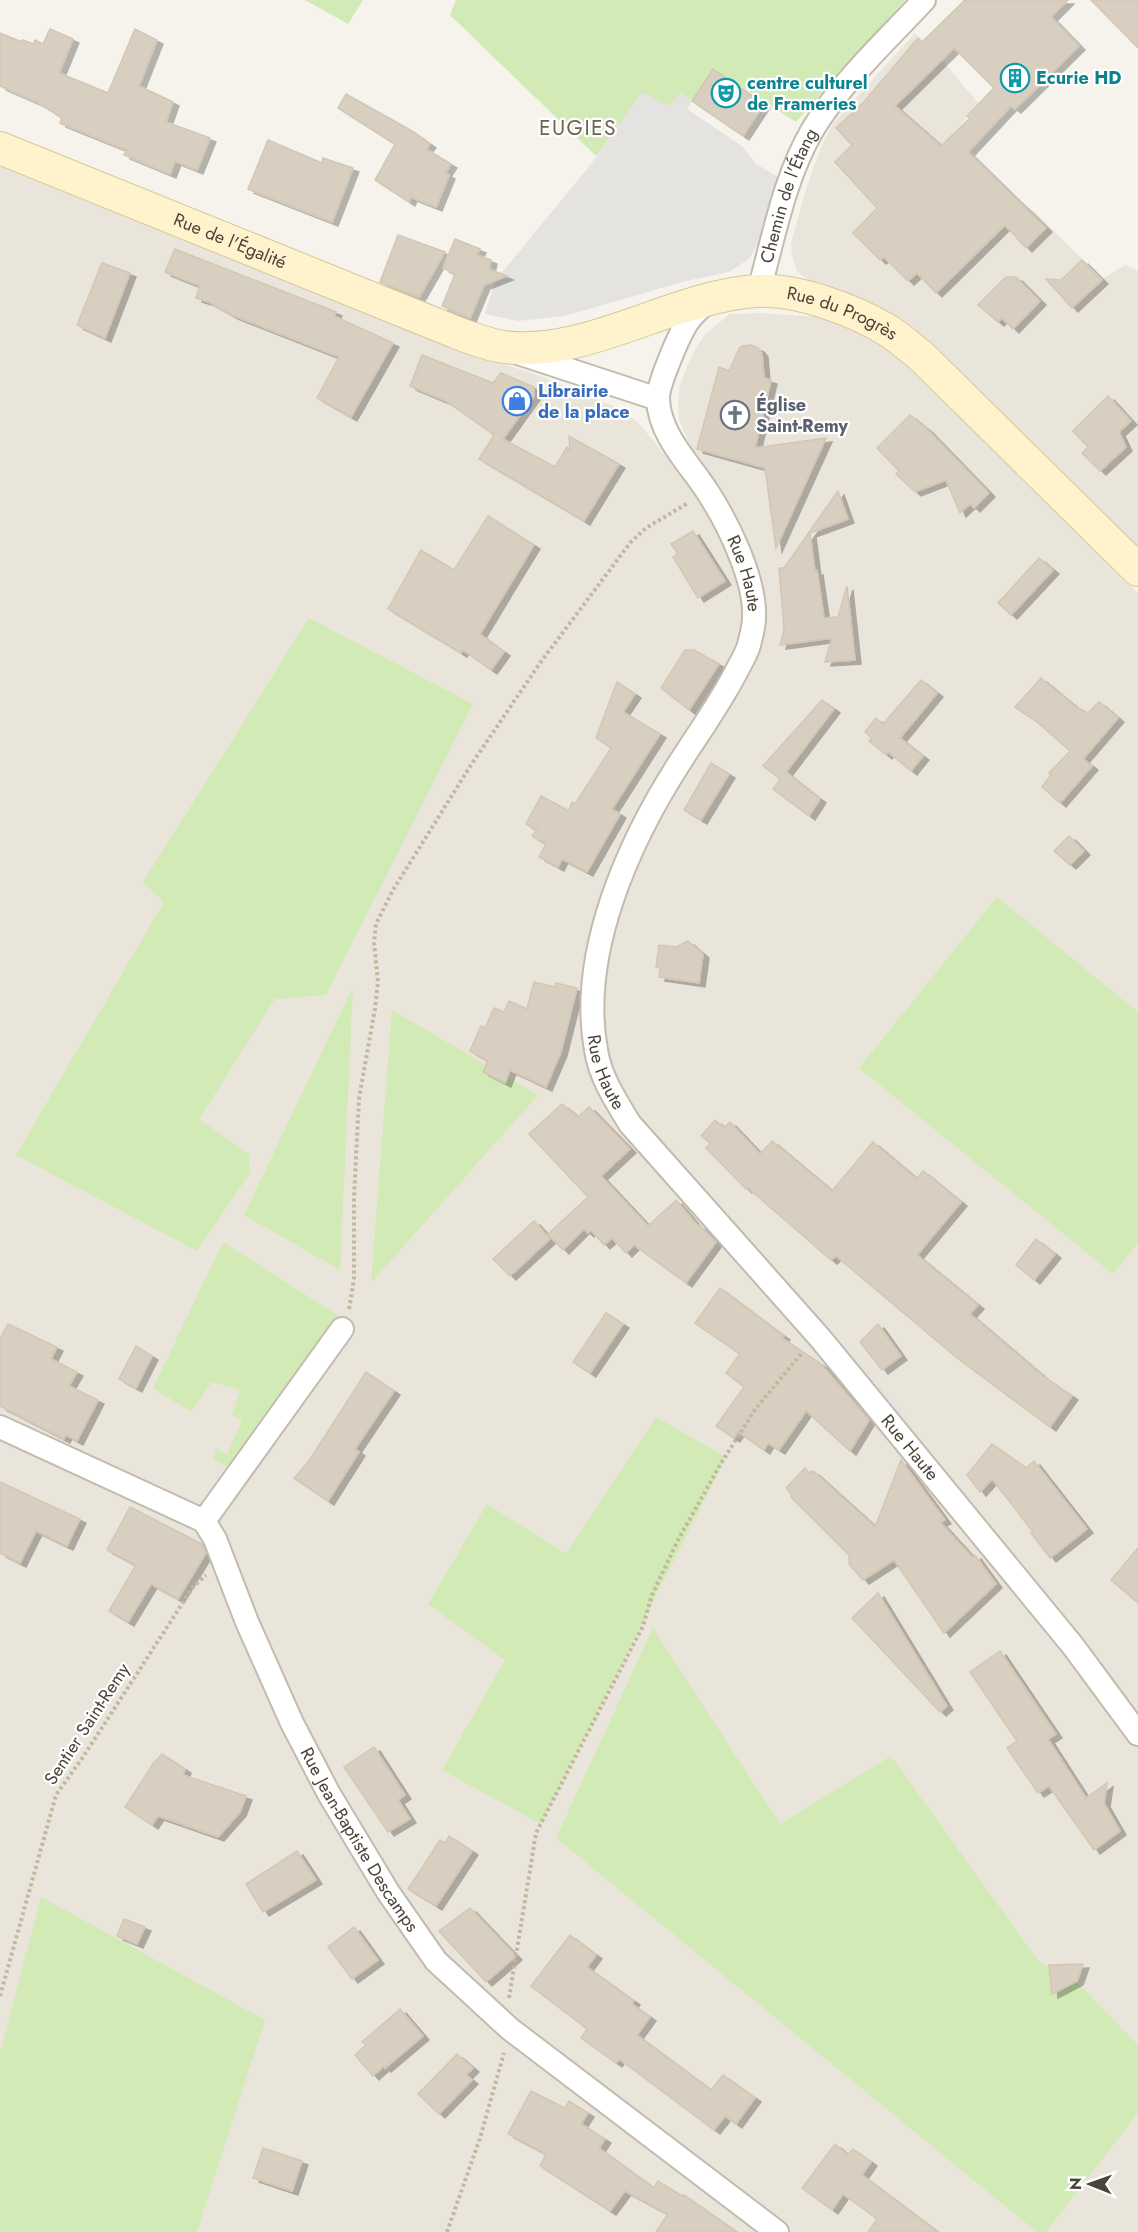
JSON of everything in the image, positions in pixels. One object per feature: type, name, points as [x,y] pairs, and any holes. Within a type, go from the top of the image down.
[{"type":"main road","name":"Rue de l'Égalité","points":[[0,148],[460,334]]},
{"type":"main road","name":"Rue du Progrès","points":[[460,334],[502,347],[551,346],[589,338],[710,299],[759,290],[824,302],[888,330],[920,355],[1138,570]]},
{"type":"street","name":"Chemin de l'Étang","points":[[759,290],[790,177],[813,129],[845,86],[924,0]]},
{"type":"street","points":[[502,347],[657,399],[668,363],[688,320],[710,299]]},
{"type":"street","name":"Rue Haute","points":[[657,399],[665,426],[677,450],[708,492],[728,528],[751,583],[754,618],[747,651],[729,686],[672,774],[646,822],[619,884],[604,928],[596,968],[592,1010],[596,1051],[610,1090],[630,1124],[816,1333],[1073,1646],[1138,1734]]},
{"type":"street","points":[[0,1427],[204,1521],[342,1329]]},
{"type":"street","name":"Rue Jean-Baptiste Descamps","points":[[204,1521],[214,1539],[291,1723],[329,1794],[388,1892],[436,1961],[510,2029],[777,2232]]},
{"type":"path","points":[[342,1329],[350,1307],[354,1279],[354,1198],[359,1098],[378,982],[374,943],[376,924],[393,890],[471,765],[540,663],[630,543],[646,528],[708,492]]},
{"type":"path","points":[[447,2232],[480,2138],[510,2029],[508,2006],[536,1833],[643,1626],[651,1594],[678,1540],[720,1465],[756,1408],[816,1333]]},
{"type":"path","name":"Sentier Saint-Remy","points":[[0,1996],[56,1795],[193,1587],[222,1560]]},
{"type":"shaded area","points":[[915,33],[942,60],[979,104],[951,136],[1024,206],[1035,212],[1102,279],[1125,265],[1138,271],[1138,552],[797,271],[791,243],[807,186],[822,145],[834,122]]},
{"type":"shaded area","points":[[642,92],[669,106],[682,92],[692,101],[687,109],[742,146],[756,164],[778,177],[759,242],[749,259],[729,272],[686,281],[565,316],[518,321],[485,314],[495,281],[591,164]]},
{"type":"shaded area","points":[[0,162],[446,346],[538,375],[615,407],[638,422],[665,455],[692,450],[679,420],[680,384],[692,355],[705,334],[730,314],[760,313],[817,317],[857,332],[896,355],[930,386],[1138,593],[1138,2232],[0,2232]]},
{"type":"shaded area","points":[[845,1344],[905,1412],[898,1416],[840,1351]]},
{"type":"green space","points":[[305,0],[363,0],[348,24]]},
{"type":"green space","points":[[456,0],[905,0],[796,122],[714,69],[692,101],[669,107],[642,93],[596,156],[450,15]]},
{"type":"green space","points":[[309,618],[473,704],[326,995],[275,999],[199,1119],[249,1154],[250,1173],[197,1251],[16,1155],[164,902],[143,882]]},
{"type":"green space","points":[[997,897],[1138,1012],[1138,1243],[1113,1274],[859,1068]]},
{"type":"green space","points":[[353,987],[340,1270],[244,1215]]},
{"type":"green space","points":[[392,1010],[538,1095],[371,1283]]},
{"type":"green space","points":[[223,1242],[345,1320],[239,1473],[213,1459],[216,1448],[227,1455],[242,1420],[232,1416],[240,1390],[212,1382],[191,1412],[153,1388]]},
{"type":"green space","points":[[656,1417],[726,1457],[541,1824],[442,1770],[505,1660],[428,1604],[487,1504],[566,1554]]},
{"type":"green space","points":[[653,1628],[780,1824],[891,1756],[1040,1963],[1072,1977],[1138,2045],[1138,2113],[1046,2232],[1037,2232],[556,1838]]},
{"type":"green space","points":[[41,1897],[265,2020],[197,2232],[0,2232],[0,2053]]},
{"type":"building","points":[[965,0],[1068,0],[1051,17],[1079,46],[1015,109],[1011,106],[968,152],[1046,228],[1026,248],[1005,225],[936,293],[917,273],[908,281],[884,257],[880,260],[853,233],[877,208],[835,162],[852,145],[836,128],[863,103],[918,38],[922,42]],"holes":[[[954,48],[994,88],[967,116],[970,118],[941,146],[895,106]]]},
{"type":"building","name":"Ecurie HD","points":[[1091,0],[1138,0],[1138,48]]},
{"type":"building","points":[[50,29],[73,39],[59,73],[108,93],[135,29],[157,40],[139,86],[173,102],[166,122],[210,138],[197,170],[175,161],[170,174],[124,155],[127,150],[60,123],[62,118],[39,103],[0,86],[0,33],[22,42],[23,40],[33,44],[35,40],[43,44]]},
{"type":"building","points":[[713,69],[764,104],[743,136],[692,101]]},
{"type":"building","points":[[346,94],[412,131],[430,144],[426,149],[451,164],[445,173],[449,175],[436,207],[411,197],[409,202],[375,180],[395,144],[338,108]]},
{"type":"building","points":[[268,140],[322,163],[323,158],[353,168],[332,222],[248,189]]},
{"type":"building","points":[[398,235],[445,252],[419,297],[380,282]]},
{"type":"building","points":[[455,239],[480,249],[477,255],[491,260],[489,269],[507,276],[484,285],[470,318],[442,306],[455,274],[443,268]]},
{"type":"building","points":[[175,249],[336,312],[334,316],[393,343],[351,417],[317,398],[339,357],[232,315],[209,302],[196,298],[200,286],[165,272]]},
{"type":"building","points":[[1082,260],[1102,280],[1072,308],[1046,279],[1061,280]]},
{"type":"building","points":[[102,263],[130,273],[105,338],[77,325]]},
{"type":"building","points":[[1006,277],[1016,277],[1040,301],[1013,329],[1002,318],[998,322],[978,305]]},
{"type":"building","name":"Église Saint-Remy","points":[[751,345],[762,353],[764,378],[771,380],[755,448],[826,438],[776,548],[765,468],[697,449],[719,367],[729,371],[739,349],[742,346]]},
{"type":"building","points":[[422,355],[493,383],[501,373],[534,387],[534,396],[503,439],[555,467],[567,447],[570,450],[569,436],[619,464],[584,521],[479,459],[494,435],[446,401],[410,386]]},
{"type":"building","points":[[1108,396],[1131,421],[1119,432],[1126,447],[1100,471],[1082,453],[1088,447],[1073,431]]},
{"type":"building","points":[[910,415],[927,429],[989,493],[974,508],[970,504],[960,513],[946,480],[915,492],[896,474],[899,471],[877,448]]},
{"type":"building","points":[[838,491],[848,519],[810,533],[824,618],[838,617],[847,586],[855,660],[825,662],[832,638],[780,645],[784,630],[779,568],[784,568]]},
{"type":"building","points":[[488,516],[534,545],[480,634],[504,652],[491,670],[463,650],[461,653],[388,609],[421,550],[454,570]]},
{"type":"building","points":[[693,531],[725,581],[698,598],[673,557],[678,554],[671,544]]},
{"type":"building","points":[[1039,558],[1053,570],[1011,615],[998,603]]},
{"type":"building","points":[[685,650],[694,650],[719,664],[689,710],[661,688]]},
{"type":"building","points":[[1041,678],[1076,707],[1088,713],[1099,702],[1118,718],[1083,759],[1092,766],[1060,803],[1042,787],[1051,775],[1049,773],[1070,751],[1037,722],[1015,707]]},
{"type":"building","points":[[921,680],[937,693],[900,738],[923,756],[911,771],[888,752],[886,755],[869,741],[872,738],[865,732],[876,718],[883,724]]},
{"type":"building","points":[[617,682],[635,694],[623,712],[660,734],[612,809],[620,814],[587,872],[562,859],[558,867],[539,857],[546,844],[532,836],[537,830],[526,824],[541,796],[569,811],[572,802],[575,804],[611,748],[596,738]]},
{"type":"building","points":[[822,700],[834,709],[786,772],[820,799],[809,816],[773,789],[780,779],[763,766]]},
{"type":"building","points":[[711,763],[729,774],[701,820],[684,810]]},
{"type":"building","points":[[1069,836],[1084,851],[1070,865],[1054,851]]},
{"type":"building","points":[[688,941],[703,954],[699,983],[659,977],[660,967],[656,967],[659,945],[676,947]]},
{"type":"building","points":[[534,982],[555,987],[556,983],[577,988],[561,1052],[546,1087],[510,1070],[505,1083],[483,1072],[488,1061],[470,1051],[481,1026],[485,1028],[494,1008],[504,1012],[509,1001],[527,1009]]},
{"type":"building","points":[[562,1104],[578,1117],[589,1107],[630,1149],[601,1176],[648,1226],[676,1200],[698,1226],[716,1242],[686,1283],[634,1245],[626,1253],[612,1238],[604,1245],[591,1230],[588,1233],[584,1229],[563,1250],[548,1234],[588,1197],[529,1134]]},
{"type":"building","points":[[715,1120],[724,1128],[730,1122],[760,1154],[772,1141],[832,1191],[873,1142],[917,1179],[923,1171],[961,1202],[917,1255],[978,1305],[970,1314],[1043,1376],[1072,1396],[1050,1427],[957,1358],[836,1256],[831,1260],[748,1188],[746,1189],[706,1148],[710,1143],[701,1136]]},
{"type":"building","points":[[534,1221],[550,1239],[510,1276],[493,1259]]},
{"type":"building","points":[[1036,1239],[1055,1254],[1034,1280],[1016,1265]]},
{"type":"building","points":[[720,1288],[784,1336],[782,1338],[821,1364],[869,1420],[850,1451],[806,1411],[779,1450],[768,1443],[764,1450],[738,1432],[734,1438],[716,1426],[744,1387],[726,1373],[740,1354],[695,1323]]},
{"type":"building","points":[[606,1313],[623,1324],[590,1373],[573,1362]]},
{"type":"building","points":[[8,1324],[57,1347],[51,1359],[77,1372],[69,1386],[98,1400],[77,1441],[66,1435],[64,1439],[0,1406],[0,1339]]},
{"type":"building","points":[[878,1324],[901,1356],[882,1370],[860,1342]]},
{"type":"building","points":[[136,1346],[152,1356],[136,1388],[119,1379]]},
{"type":"building","points":[[366,1372],[394,1391],[355,1449],[359,1452],[328,1501],[294,1478],[309,1461]]},
{"type":"building","points":[[992,1444],[1026,1468],[1034,1461],[1087,1529],[1050,1558],[992,1479],[980,1492],[967,1475]]},
{"type":"building","points":[[901,1460],[945,1520],[940,1522],[972,1557],[975,1555],[996,1584],[944,1633],[894,1560],[863,1580],[849,1564],[849,1555],[791,1497],[792,1495],[786,1488],[805,1468],[810,1474],[813,1471],[875,1527]]},
{"type":"building","points":[[0,1482],[80,1519],[67,1546],[36,1531],[20,1563],[0,1553]]},
{"type":"building","points":[[130,1507],[202,1544],[206,1553],[178,1599],[151,1584],[128,1622],[109,1611],[136,1565],[107,1550]]},
{"type":"building","points":[[1138,1548],[1138,1603],[1111,1580]]},
{"type":"building","points":[[878,1593],[947,1706],[940,1712],[852,1618]]},
{"type":"building","points":[[1000,1651],[1056,1734],[1048,1739],[1086,1798],[1107,1783],[1104,1803],[1120,1831],[1094,1850],[1049,1786],[1038,1793],[1007,1748],[1017,1741],[970,1672]]},
{"type":"building","points":[[374,1747],[405,1795],[398,1800],[410,1819],[388,1832],[344,1767]]},
{"type":"building","points":[[162,1754],[185,1769],[183,1775],[246,1796],[240,1812],[218,1837],[158,1816],[152,1825],[125,1807]]},
{"type":"building","points":[[449,1836],[472,1851],[436,1906],[408,1889],[440,1840],[445,1843]]},
{"type":"building","points":[[297,1851],[316,1880],[263,1912],[246,1884]]},
{"type":"building","points":[[470,1908],[516,1956],[486,1982],[439,1931]]},
{"type":"building","points":[[124,1919],[145,1927],[137,1944],[117,1936]]},
{"type":"building","points":[[354,1927],[378,1960],[352,1979],[328,1947]]},
{"type":"building","points":[[570,1935],[596,1955],[587,1967],[634,2001],[632,2004],[650,2017],[637,2035],[711,2090],[723,2075],[755,2098],[736,2124],[725,2116],[714,2130],[619,2059],[616,2063],[581,2038],[587,2029],[531,1986]]},
{"type":"building","points":[[1083,1964],[1077,1981],[1052,1994],[1049,1965]]},
{"type":"building","points":[[400,2009],[423,2036],[373,2076],[355,2055],[366,2045],[362,2042]]},
{"type":"building","points":[[457,2054],[473,2068],[466,2075],[472,2080],[439,2114],[418,2094]]},
{"type":"building","points":[[531,2091],[565,2108],[569,2101],[588,2113],[581,2124],[605,2139],[599,2148],[654,2188],[658,2181],[682,2196],[684,2195],[737,2232],[656,2232],[668,2214],[625,2191],[610,2211],[540,2166],[546,2154],[508,2134]]},
{"type":"building","points":[[835,2144],[848,2155],[853,2149],[871,2162],[862,2175],[938,2232],[868,2232],[877,2219],[843,2194],[832,2210],[802,2188]]},
{"type":"building","points":[[263,2148],[302,2161],[292,2191],[253,2178]]},
{"type":"place","name":"Ecurie HD","points":[[1015,78]]},
{"type":"place","name":"centre culturel de Frameries","points":[[726,93]]},
{"type":"place","name":"Librairie de la place","points":[[517,401]]},
{"type":"place","name":"Église Saint-Remy","points":[[735,415]]},
{"type":"district","name":"EUGIES","points":[[578,128]]}]
